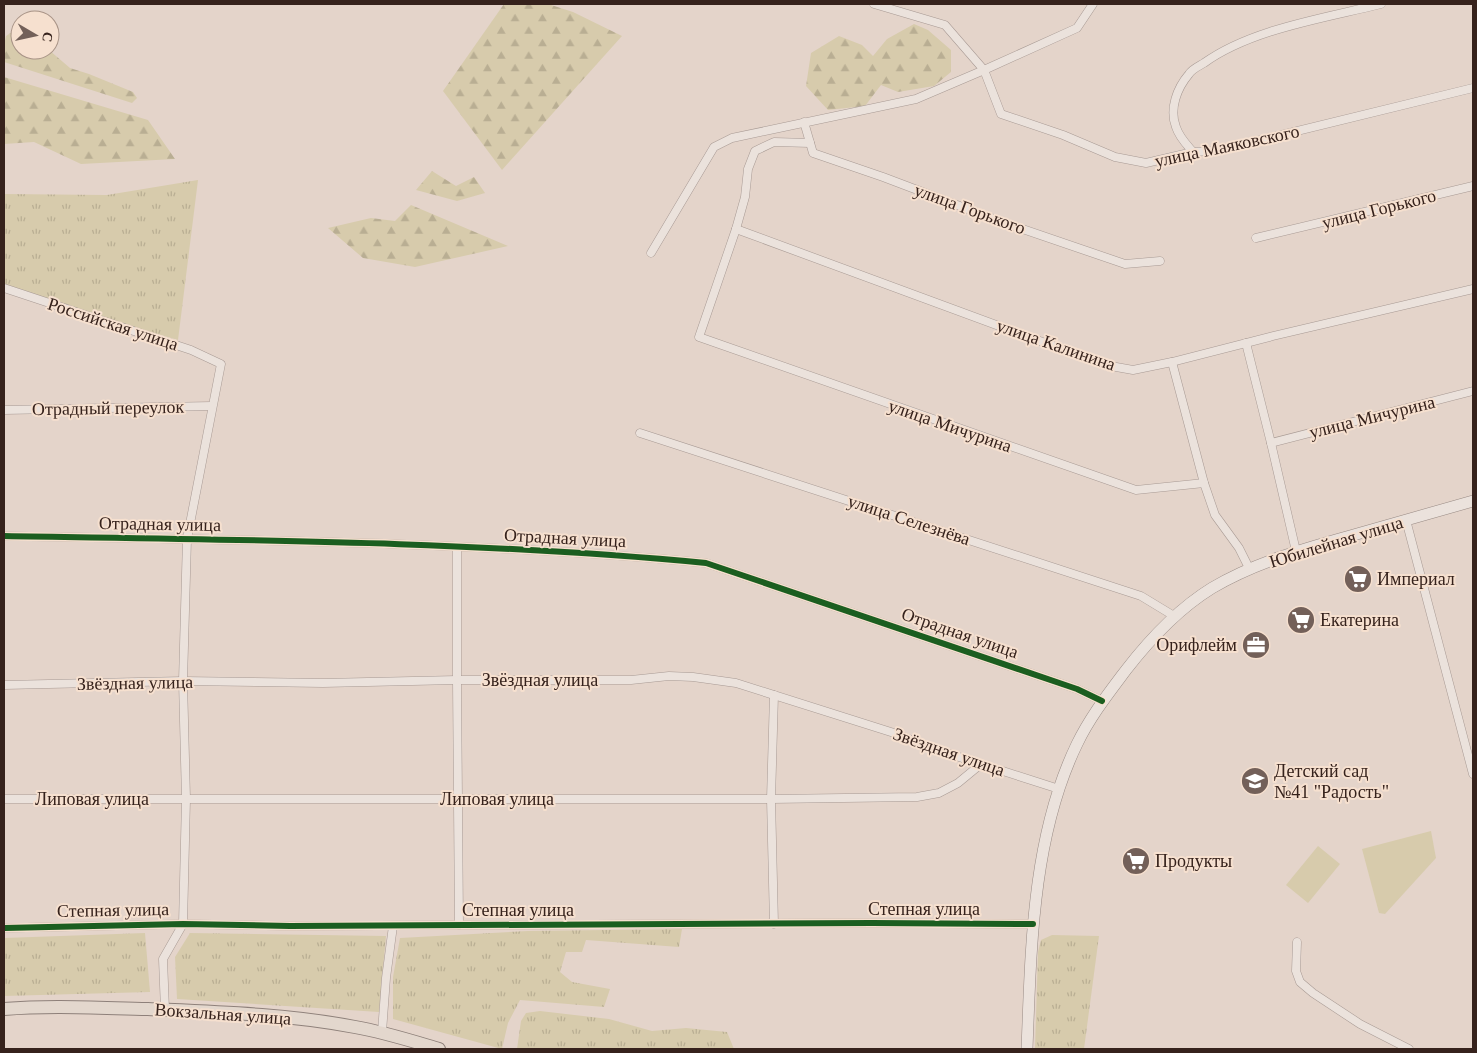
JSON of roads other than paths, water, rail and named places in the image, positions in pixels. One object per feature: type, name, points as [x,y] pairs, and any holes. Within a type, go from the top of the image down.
[{"type":"main road","name":"Вокзальная улица","points":[[4,1009],[34,1006],[165,1010],[321,1021],[382,1032],[440,1049]]},
{"type":"street","name":"улица Маяковского","points":[[874,4],[945,24],[984,70],[1001,114],[1063,135],[1115,156],[1146,163],[1193,152],[1213,151],[1236,146],[1473,88]]},
{"type":"street","points":[[651,253],[714,147],[732,138],[916,99],[1077,28],[1093,4]]},
{"type":"street","points":[[1193,152],[1176,128],[1172,113],[1177,92],[1189,73],[1216,54],[1270,32],[1381,4]]},
{"type":"street","points":[[736,229],[745,197],[748,169],[755,151],[774,142],[810,143],[804,122]]},
{"type":"street","name":"улица Горького","points":[[810,143],[812,153],[1078,248],[1126,264],[1160,261]]},
{"type":"street","name":"улица Горького","points":[[1256,238],[1473,186]]},
{"type":"street","name":"улица Мичурина","points":[[736,229],[699,337],[1136,490],[1204,482]]},
{"type":"street","name":"улица Калинина","points":[[736,229],[1105,365],[1133,370],[1473,289]]},
{"type":"street","name":"Российская улица","points":[[4,288],[192,350],[220,364],[212,406]]},
{"type":"street","points":[[1246,343],[1272,443],[1296,551]]},
{"type":"street","points":[[1172,362],[1204,482],[1215,515],[1239,548],[1250,570]]},
{"type":"street","name":"улица Мичурина","points":[[1272,443],[1473,391]]},
{"type":"street","points":[[165,1010],[163,959],[183,924],[186,799],[183,681],[187,539],[212,406]]},
{"type":"street","name":"Отрадный переулок","points":[[4,410],[212,406]]},
{"type":"street","name":"улица Селезнёва","points":[[640,433],[1141,596],[1174,616]]},
{"type":"street","name":"Юбилейная улица","points":[[1027,1049],[1033,924],[1047,831],[1059,790],[1077,744],[1102,701],[1142,649],[1174,616],[1212,588],[1250,570],[1296,551],[1473,501]]},
{"type":"street","points":[[1406,520],[1473,774]]},
{"type":"street","name":"Отрадная улица","points":[[4,536],[187,539],[457,548],[644,557],[706,564],[1077,689],[1102,701]]},
{"type":"street","points":[[457,548],[456,680],[459,926]]},
{"type":"street","name":"Звёздная улица","points":[[4,685],[183,681],[323,683],[456,680],[631,680],[669,676],[692,677],[736,683],[894,733],[928,747],[1059,790]]},
{"type":"street","points":[[774,695],[771,799],[774,924]]},
{"type":"street","name":"Липовая улица","points":[[4,800],[771,799],[917,796],[939,793],[958,783],[981,764]]},
{"type":"street","name":"Степная улица","points":[[4,928],[183,924],[459,926],[1033,924]]},
{"type":"street","points":[[382,1032],[386,978],[393,926]]},
{"type":"street","points":[[1297,942],[1296,971],[1300,982],[1313,993],[1360,1024],[1409,1049]]},
{"type":"place","name":"Империал","points":[[1358,579]]},
{"type":"place","name":"Екатерина","points":[[1301,620]]},
{"type":"place","name":"Орифлейм","points":[[1256,645]]},
{"type":"place","name":"Детский сад №41 \"Радость\"","points":[[1255,781]]},
{"type":"place","name":"Продукты","points":[[1136,861]]}]
